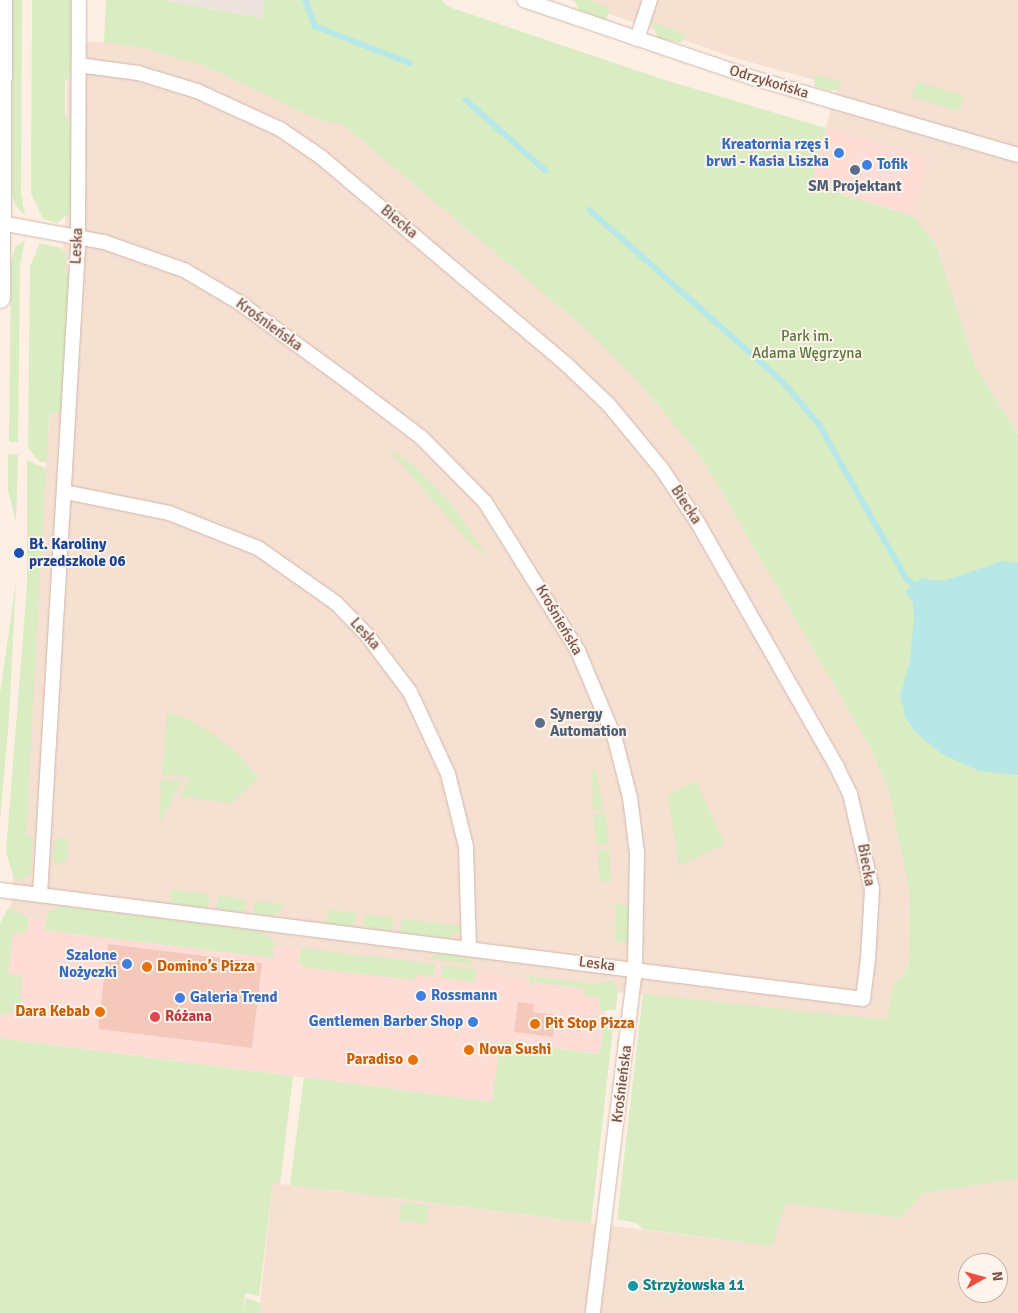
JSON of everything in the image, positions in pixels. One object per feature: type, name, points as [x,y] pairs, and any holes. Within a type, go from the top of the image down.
[{"type":"street","points":[[0,298],[2,0]]},
{"type":"street","name":"Leska","points":[[40,895],[65,492],[78,236],[78,0]]},
{"type":"street","name":"Odrzykońska","points":[[524,0],[752,78],[1018,155]]},
{"type":"street","points":[[636,39],[650,0]]},
{"type":"street","name":"Biecka","points":[[79,64],[138,73],[197,91],[280,129],[321,157],[601,397],[661,468],[696,520],[850,794],[872,889],[868,959],[863,999],[636,969]]},
{"type":"street","name":"Krośnieńska","points":[[1,223],[78,236],[184,270],[240,303],[422,438],[485,502],[578,651],[615,739],[630,798],[637,853],[636,969],[593,1313]]},
{"type":"street","name":"Leska","points":[[65,492],[170,513],[240,540],[295,571],[336,603],[367,635],[410,692],[448,774],[466,847],[468,948]]},
{"type":"street","name":"Leska","points":[[0,890],[636,969]]},
{"type":"shaded area","points":[[162,0],[265,0],[262,18]]},
{"type":"shaded area","points":[[569,0],[1018,0],[1018,434],[976,367],[936,245],[913,216],[929,158],[826,128],[837,86],[735,58]]},
{"type":"shaded area","points":[[67,42],[104,42],[144,48],[208,67],[321,121],[342,124],[587,330],[642,386],[703,460],[871,749],[888,788],[910,894],[909,960],[905,973],[893,985],[887,1021],[596,990],[491,974],[10,916],[66,212]]},
{"type":"shaded area","points":[[826,128],[929,158],[913,216],[811,184]]},
{"type":"shaded area","points":[[10,916],[492,974],[596,990],[605,1010],[600,1054],[500,1041],[492,1102],[0,1038],[0,958]]},
{"type":"shaded area","points":[[1018,1179],[1018,1313],[259,1313],[273,1183],[772,1246],[786,1202],[900,1218],[924,1193]]},
{"type":"green space","points":[[12,0],[22,0],[21,193],[25,215],[15,205],[12,194]]},
{"type":"green space","points":[[32,0],[71,0],[72,74],[65,81],[65,115],[72,122],[72,212],[57,223],[43,219],[31,193]]},
{"type":"green space","name":"Park im. Adama Węgrzyna","points":[[106,0],[162,0],[262,18],[265,0],[441,0],[449,7],[665,80],[826,128],[811,184],[913,216],[936,245],[976,367],[1018,434],[1018,1179],[924,1193],[900,1218],[786,1203],[772,1246],[642,1229],[637,1223],[617,1219],[643,994],[887,1020],[893,985],[905,973],[909,961],[910,894],[888,788],[871,749],[703,460],[642,386],[587,330],[342,124],[321,121],[208,67],[144,48],[104,42]]},
{"type":"green space","points":[[574,0],[590,0],[610,9],[606,20],[579,10]]},
{"type":"green space","points":[[651,22],[685,34],[682,43],[658,38]]},
{"type":"green space","points":[[815,74],[842,82],[836,90],[829,91],[814,86]]},
{"type":"green space","points":[[916,81],[964,96],[959,111],[912,97]]},
{"type":"green space","points":[[25,240],[20,265],[18,442],[9,442],[11,262],[15,247]]},
{"type":"green space","points":[[40,243],[61,248],[66,253],[65,270],[71,272],[62,412],[49,415],[47,462],[40,462],[28,448],[30,266]]},
{"type":"green space","points":[[386,446],[411,463],[452,505],[490,559],[468,541]]},
{"type":"green space","points":[[8,454],[18,455],[16,523],[8,490]]},
{"type":"green space","points":[[27,460],[46,469],[26,835],[33,836],[31,874],[21,880],[14,879],[6,852],[27,586]]},
{"type":"green space","points":[[16,582],[9,718],[0,820],[0,694]]},
{"type":"green space","points":[[167,712],[186,718],[213,734],[236,751],[259,778],[232,803],[180,797],[190,777],[162,775]]},
{"type":"green space","points":[[595,767],[604,809],[593,810],[592,772]]},
{"type":"green space","points":[[161,780],[182,781],[160,824]]},
{"type":"green space","points":[[696,781],[725,844],[679,866],[668,795]]},
{"type":"green space","points":[[605,813],[609,844],[596,846],[593,814]]},
{"type":"green space","points":[[59,838],[68,838],[66,863],[53,863],[54,842]]},
{"type":"green space","points":[[609,849],[611,881],[600,882],[597,851]]},
{"type":"green space","points":[[172,890],[209,894],[208,908],[170,903]]},
{"type":"green space","points":[[218,896],[246,899],[245,912],[217,909]]},
{"type":"green space","points":[[255,901],[285,904],[276,915],[253,914]]},
{"type":"green space","points":[[616,903],[629,907],[629,943],[615,942]]},
{"type":"green space","points":[[61,906],[261,931],[278,945],[273,947],[274,958],[43,930],[49,912]]},
{"type":"green space","points":[[9,907],[29,918],[29,924],[25,933],[13,934],[8,974],[22,976],[20,1009],[0,1016],[0,923]]},
{"type":"green space","points":[[329,910],[356,913],[354,927],[327,923]]},
{"type":"green space","points":[[365,914],[394,918],[392,931],[363,927]]},
{"type":"green space","points":[[402,919],[463,926],[460,932],[448,938],[400,932]]},
{"type":"green space","points":[[301,948],[435,964],[434,977],[416,975],[415,980],[308,968],[298,963]]},
{"type":"green space","points":[[437,953],[464,956],[475,964],[430,959]]},
{"type":"green space","points":[[442,966],[475,969],[476,982],[441,978]]},
{"type":"green space","points":[[527,976],[593,984],[613,981],[618,991],[616,1010],[601,1011],[598,998],[584,996],[585,989],[534,982],[532,988]]},
{"type":"green space","points":[[604,1025],[613,1028],[591,1223],[290,1185],[304,1077],[492,1102],[500,1041],[600,1054]]},
{"type":"green space","points":[[0,1038],[293,1076],[280,1184],[273,1183],[259,1296],[245,1293],[243,1312],[246,1298],[261,1303],[259,1313],[0,1313]]},
{"type":"green space","points":[[402,1202],[429,1206],[426,1225],[399,1220]]},
{"type":"water","points":[[1002,561],[1018,563],[1018,775],[979,771],[942,754],[917,734],[906,719],[900,696],[910,660],[914,620],[913,603],[905,591],[921,578],[943,581]]},
{"type":"building","name":"Galeria Trend","points":[[108,944],[262,963],[252,1048],[98,1029]]},
{"type":"building","name":"Pit Stop Pizza","points":[[518,1002],[534,1004],[533,1012],[556,1015],[553,1037],[514,1032]]},
{"type":"waterway","points":[[306,0],[315,26],[410,63]]},
{"type":"waterway","points":[[466,100],[545,170]]},
{"type":"waterway","points":[[590,210],[784,383],[819,424],[906,578],[917,588]]},
{"type":"place","name":"Kreatornia rzęs i brwi - Kasia Liszka","points":[[839,153]]},
{"type":"place","name":"Tofik","points":[[867,165]]},
{"type":"place","name":"SM Projektant","points":[[855,170]]},
{"type":"place","name":"Bł. Karoliny przedszkole 06","points":[[19,553]]},
{"type":"place","name":"Synergy Automation","points":[[540,723]]},
{"type":"place","name":"Szalone Nożyczki","points":[[127,964]]},
{"type":"place","name":"Domino’s Pizza","points":[[147,967]]},
{"type":"place","name":"Rossmann","points":[[421,996]]},
{"type":"place","name":"Galeria Trend","points":[[180,998]]},
{"type":"place","name":"Dara Kebab","points":[[100,1012]]},
{"type":"place","name":"Różana","points":[[155,1017]]},
{"type":"place","name":"Gentlemen Barber Shop","points":[[473,1022]]},
{"type":"place","name":"Pit Stop Pizza","points":[[535,1024]]},
{"type":"place","name":"Nova Sushi","points":[[469,1050]]},
{"type":"place","name":"Paradiso","points":[[413,1060]]},
{"type":"place","name":"Strzyżowska 11","points":[[633,1286]]}]
